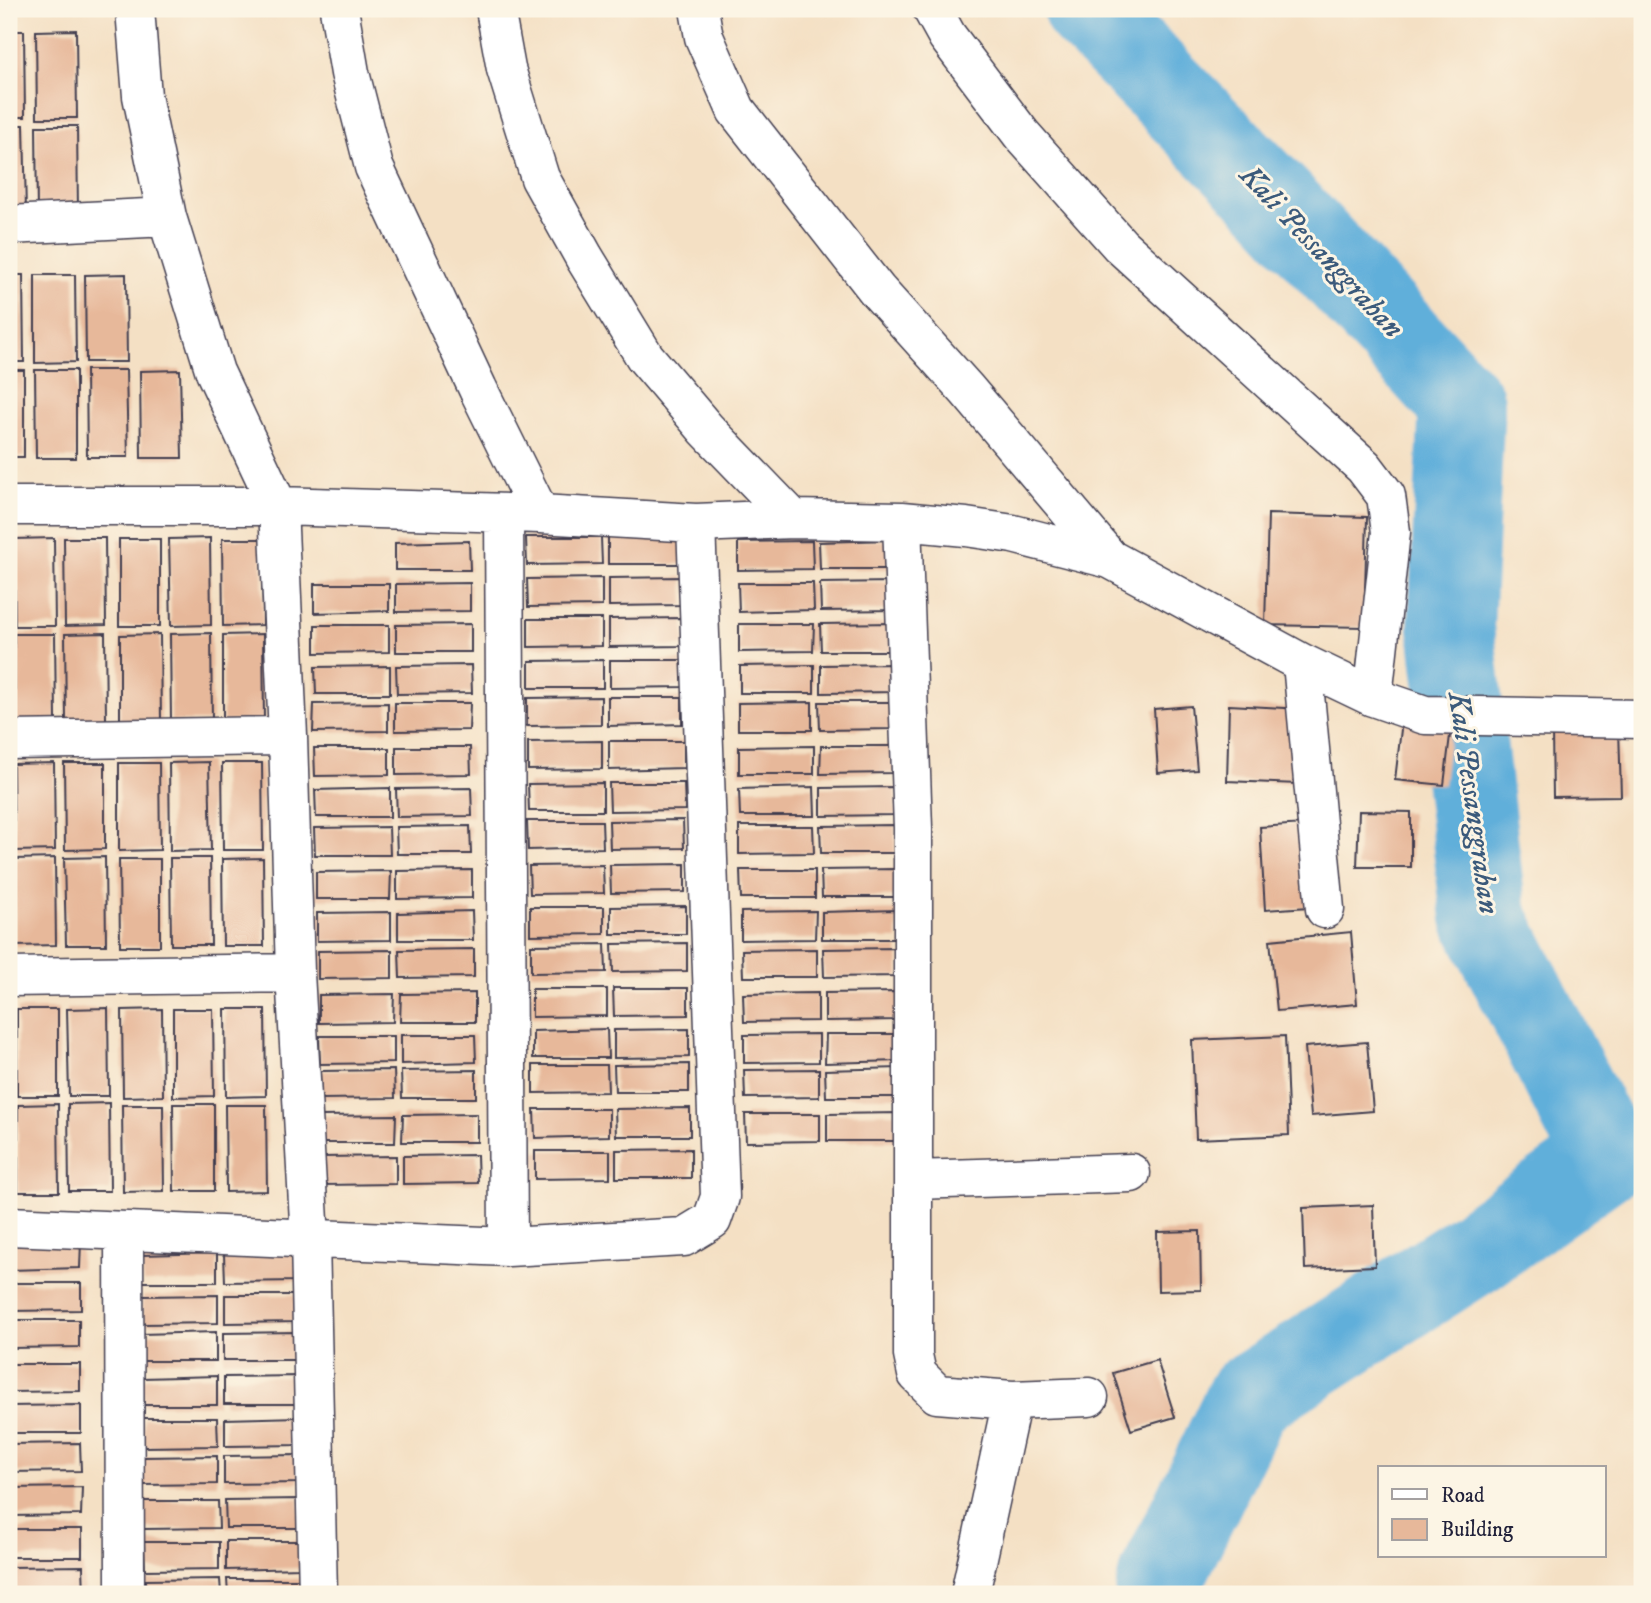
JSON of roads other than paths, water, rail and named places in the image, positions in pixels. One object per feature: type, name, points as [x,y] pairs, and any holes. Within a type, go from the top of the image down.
[{"type":"street","points":[[135,9],[142,96],[167,217],[215,372],[278,506],[295,973],[310,1239],[318,1594]]},
{"type":"street","points":[[339,9],[350,73],[374,167],[478,389],[522,514],[508,1247]]},
{"type":"street","points":[[495,9],[506,69],[540,178],[584,257],[645,357],[706,429],[793,519]]},
{"type":"street","points":[[699,9],[704,37],[736,110],[877,290],[967,390],[1110,559]]},
{"type":"street","points":[[932,9],[947,37],[1022,135],[1120,245],[1364,467],[1386,496],[1391,532],[1373,697]]},
{"type":"street","points":[[9,225],[167,217]]},
{"type":"street","points":[[9,506],[278,506],[696,523],[793,519],[902,521],[1013,534],[1110,559],[1302,663],[1373,697],[1425,715],[1642,719]]},
{"type":"street","points":[[902,521],[913,828],[913,1355],[917,1374],[937,1394],[1012,1400],[1089,1397]]},
{"type":"street","points":[[9,1226],[508,1247],[684,1237],[712,1220],[720,1197],[696,523]]},
{"type":"street","points":[[1302,663],[1325,909]]},
{"type":"street","points":[[9,740],[288,736]]},
{"type":"street","points":[[9,977],[295,973]]},
{"type":"street","points":[[914,1180],[1131,1173]]},
{"type":"street","points":[[124,1231],[125,1594]]},
{"type":"street","points":[[970,1594],[1012,1400]]},
{"type":"waterway","name":"Kali Pessanggrahan","points":[[1086,9],[1276,202],[1462,404],[1451,627],[1484,917],[1606,1158],[1475,1252],[1249,1397],[1160,1581],[1158,1594]]}]
